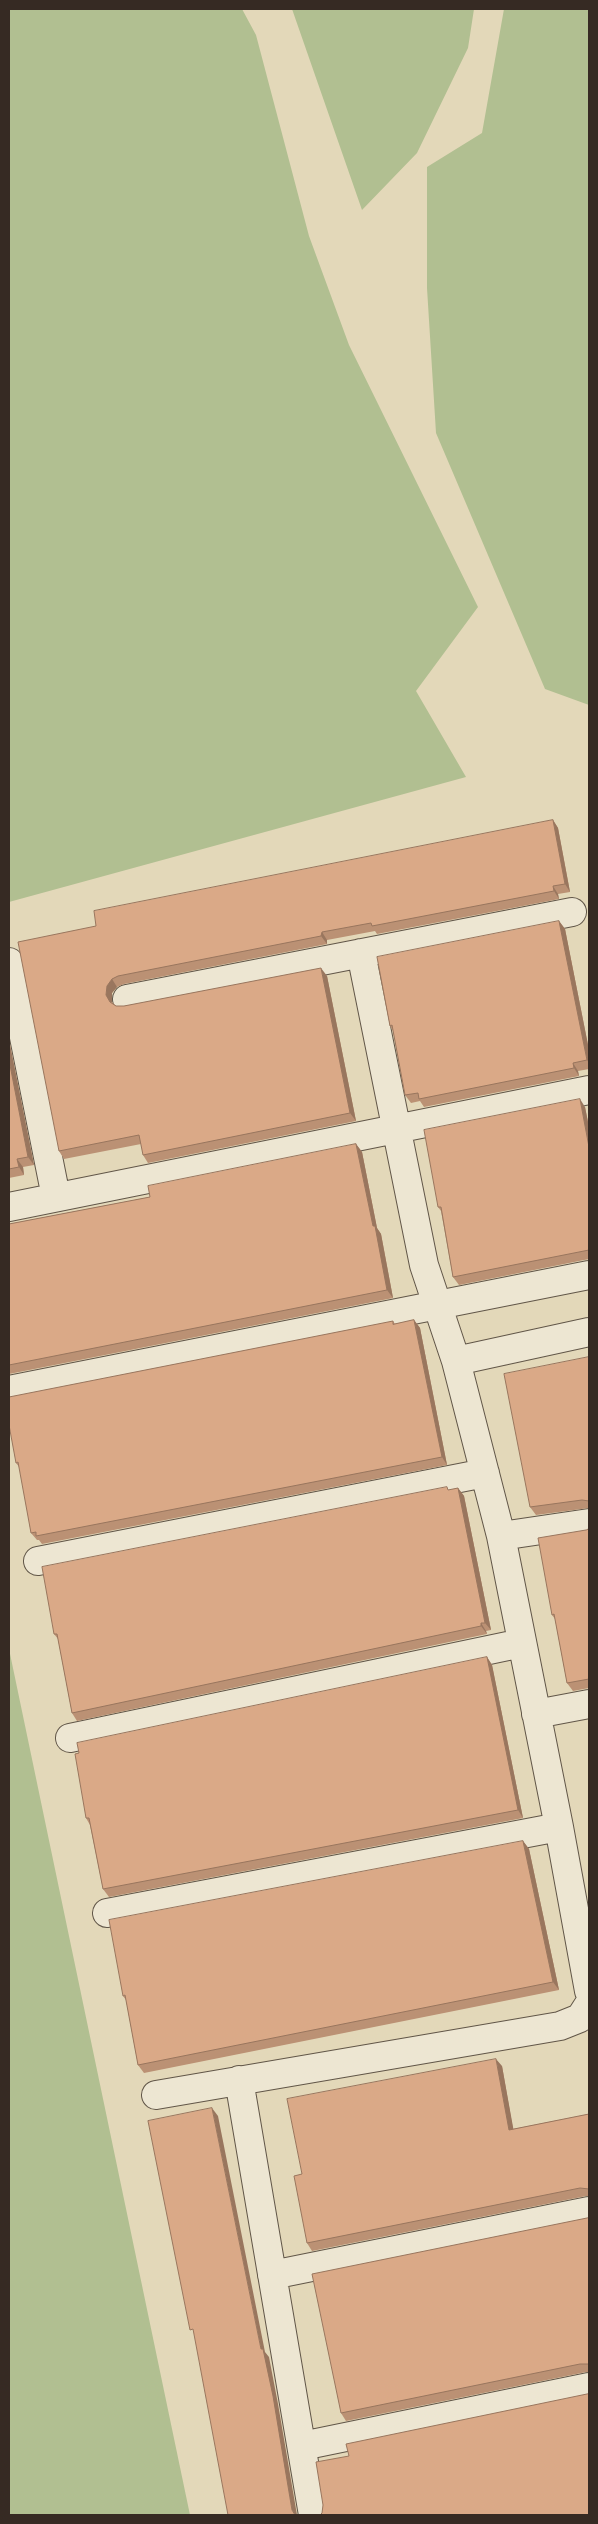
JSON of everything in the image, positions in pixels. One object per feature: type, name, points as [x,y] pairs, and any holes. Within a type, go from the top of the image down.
[{"type":"street","points":[[127,999],[572,912]]},
{"type":"street","points":[[361,953],[424,1265],[456,1360],[501,1536],[559,1826],[589,1991]]},
{"type":"street","points":[[9,962],[56,1198]]},
{"type":"street","points":[[9,1207],[589,1090]]},
{"type":"street","points":[[9,1390],[589,1275]]},
{"type":"street","points":[[456,1360],[589,1332]]},
{"type":"street","points":[[38,1561],[485,1473]]},
{"type":"street","points":[[501,1536],[589,1523]]},
{"type":"street","points":[[70,1738],[522,1643]]},
{"type":"street","points":[[536,1714],[589,1704]]},
{"type":"street","points":[[107,1913],[559,1826]]},
{"type":"street","points":[[156,2095],[560,2026],[580,2018],[589,2004]]},
{"type":"street","points":[[239,2080],[314,2515]]},
{"type":"street","points":[[272,2275],[589,2211]]},
{"type":"street","points":[[302,2446],[589,2387]]},
{"type":"green space","points":[[9,9],[242,9],[256,35],[309,236],[349,345],[478,607],[416,691],[466,777],[9,902]]},
{"type":"green space","points":[[292,9],[474,9],[468,48],[417,153],[362,210]]},
{"type":"green space","points":[[504,9],[589,9],[589,705],[545,689],[436,433],[427,288],[427,167],[482,133]]},
{"type":"green space","points":[[9,1649],[190,2515],[9,2515]]},
{"type":"building","points":[[553,820],[565,884],[553,886],[554,891],[372,926],[371,923],[322,932],[321,936],[118,976],[112,979],[107,986],[106,995],[110,1002],[116,1006],[124,1006],[321,968],[350,1113],[143,1155],[139,1135],[59,1151],[18,942],[96,926],[94,911]]},
{"type":"building","points":[[559,921],[587,1060],[573,1063],[574,1068],[419,1099],[418,1093],[405,1095],[377,957]]},
{"type":"building","points":[[9,1060],[28,1157],[17,1159],[19,1167],[9,1169]]},
{"type":"building","points":[[580,1099],[589,1147],[589,1250],[453,1277],[441,1207],[438,1207],[424,1130]]},
{"type":"building","points":[[356,1144],[373,1226],[375,1226],[387,1290],[9,1365],[9,1224],[150,1197],[148,1186]]},
{"type":"building","points":[[414,1320],[442,1457],[36,1536],[36,1532],[31,1533],[9,1425],[9,1397],[393,1321],[393,1324]]},
{"type":"building","points":[[589,1357],[589,1501],[582,1500],[530,1507],[504,1374]]},
{"type":"building","points":[[447,1487],[448,1490],[458,1488],[485,1623],[481,1623],[481,1626],[72,1713],[57,1634],[54,1634],[42,1567]]},
{"type":"building","points":[[589,1529],[589,1679],[567,1683],[538,1538]]},
{"type":"building","points":[[487,1657],[518,1810],[103,1889],[89,1818],[86,1818],[75,1754],[79,1753],[77,1743]]},
{"type":"building","points":[[523,1841],[553,1982],[138,2065],[109,1920]]},
{"type":"building","points":[[496,2059],[509,2130],[589,2114],[589,2189],[580,2188],[307,2243],[294,2176],[302,2174],[287,2099]]},
{"type":"building","points":[[212,2108],[261,2349],[263,2349],[273,2396],[292,2510],[295,2515],[228,2515],[193,2329],[190,2330],[148,2121]]},
{"type":"building","points":[[589,2217],[589,2365],[580,2364],[341,2413],[312,2274]]},
{"type":"building","points":[[589,2393],[589,2515],[320,2515],[323,2505],[316,2462],[349,2456],[346,2444]]}]
